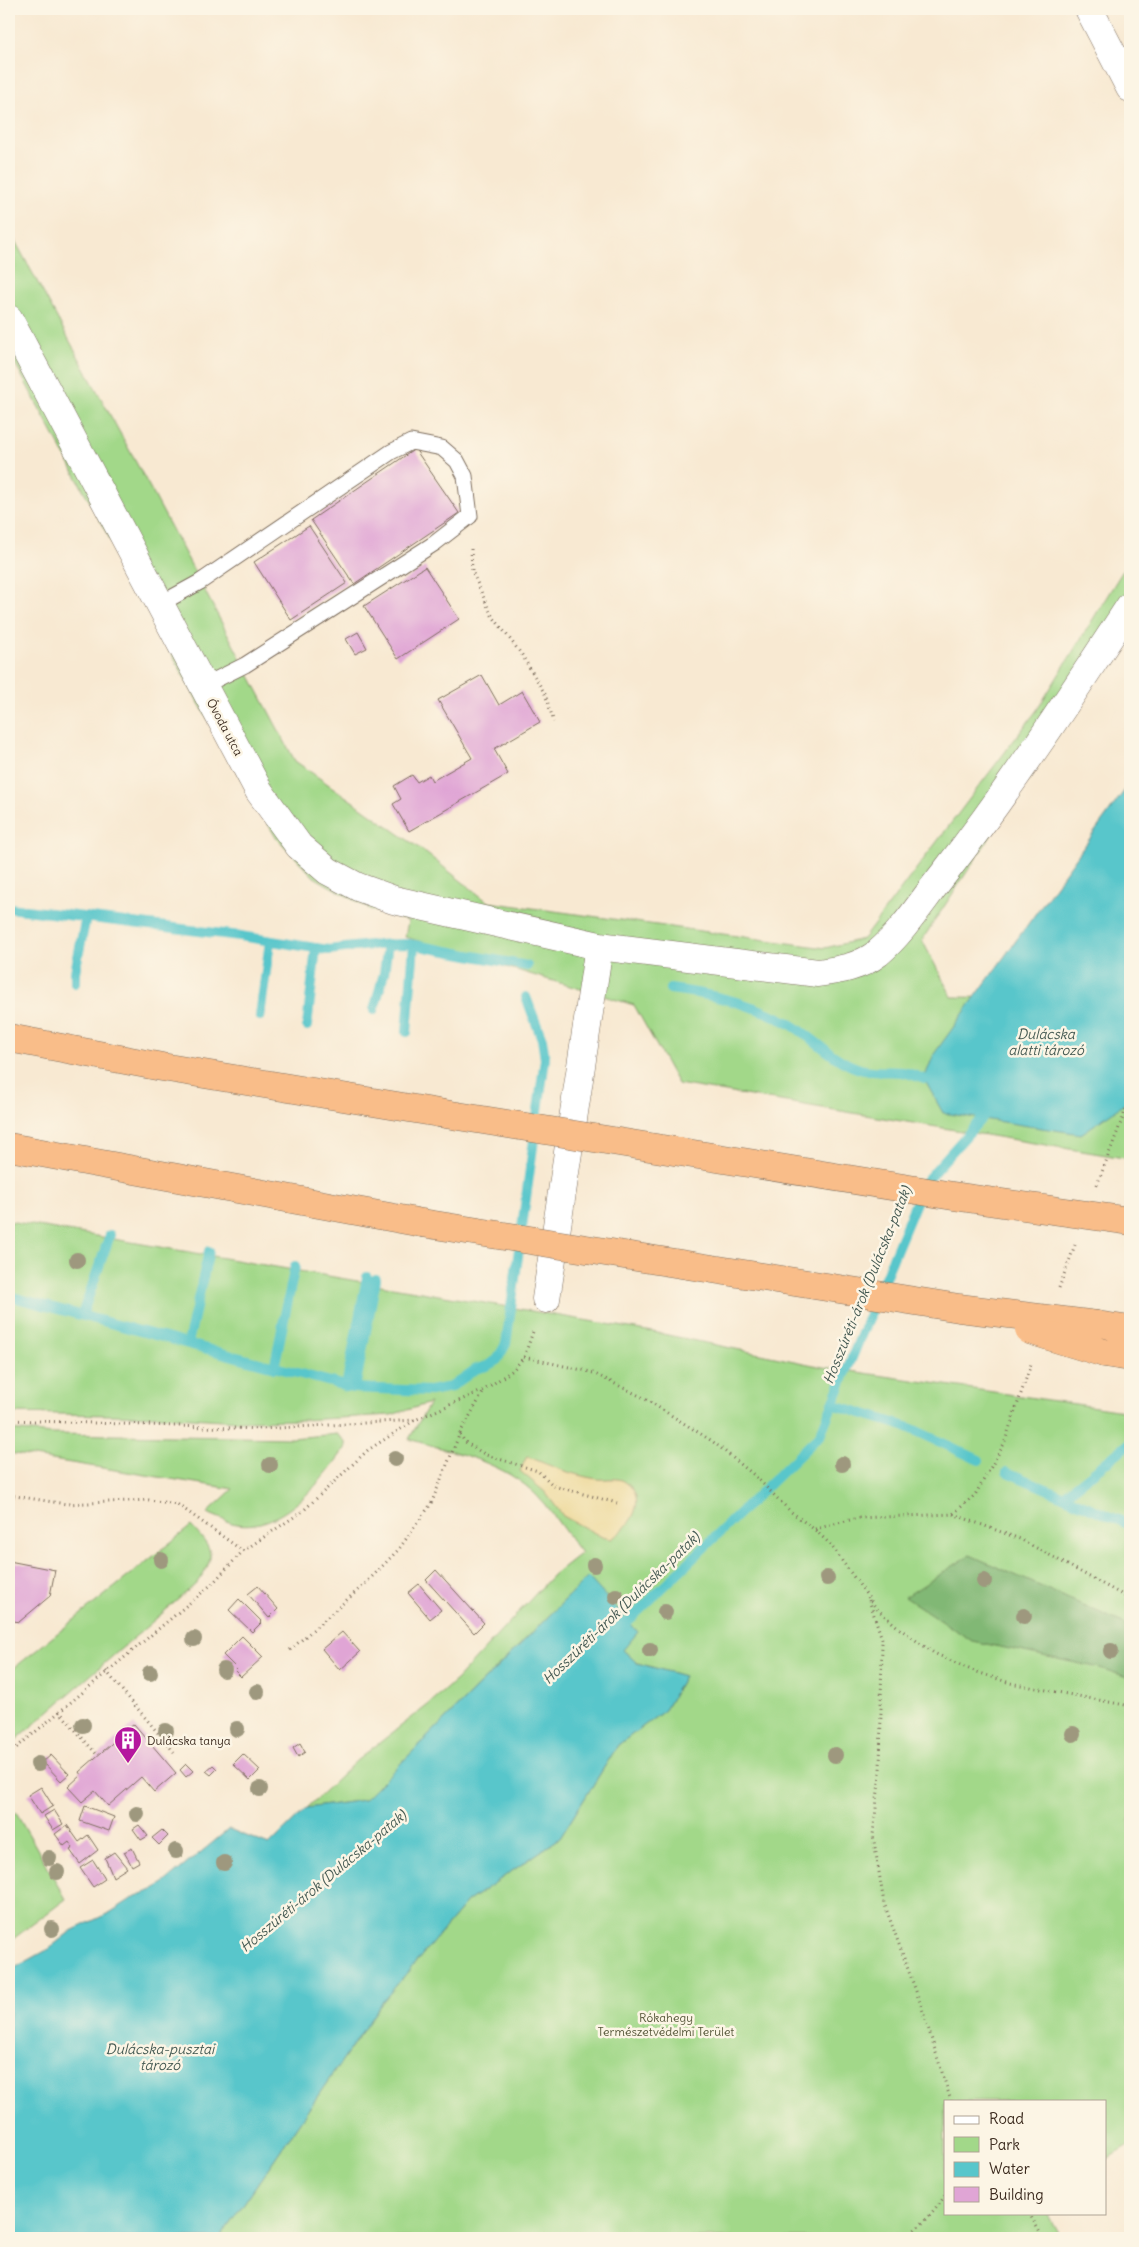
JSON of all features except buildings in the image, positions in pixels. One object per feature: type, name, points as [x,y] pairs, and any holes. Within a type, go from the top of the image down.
[{"type":"highway","points":[[9,1038],[162,1067],[439,1113],[953,1196],[1130,1221]]},
{"type":"highway","points":[[9,1147],[422,1223],[959,1308],[1130,1330]]},
{"type":"highway","points":[[959,1308],[1104,1353],[1130,1357]]},
{"type":"street","points":[[1089,9],[1130,88]]},
{"type":"street","name":"Óvoda utca","points":[[9,319],[259,791],[300,846],[328,871],[358,887],[394,900],[599,946],[818,973],[851,968],[878,953],[900,929],[984,821],[1051,726],[1130,606]]},
{"type":"street","points":[[546,1299],[599,946]]},
{"type":"lane","points":[[160,604],[200,582],[391,452],[411,442],[442,448],[457,461],[465,476],[470,516],[435,542],[244,665],[203,686]]},
{"type":"path","points":[[470,516],[472,571],[491,614],[522,655],[545,694],[554,722]]},
{"type":"path","points":[[1094,1194],[1130,1099]]},
{"type":"path","points":[[1056,1296],[1077,1240]]},
{"type":"path","points":[[9,1754],[211,1585],[243,1551],[303,1510],[368,1450],[415,1420],[484,1390],[513,1370],[524,1357],[546,1299]]},
{"type":"path","points":[[524,1357],[591,1372],[642,1397],[712,1441],[754,1475],[790,1511],[830,1544],[876,1608],[900,1629],[934,1653],[971,1670],[1010,1682],[1130,1706]]},
{"type":"path","points":[[953,1514],[975,1495],[1004,1444],[1032,1361]]},
{"type":"path","points":[[290,1650],[366,1583],[399,1548],[431,1504],[460,1433],[484,1390]]},
{"type":"path","points":[[9,1420],[261,1429],[415,1420]]},
{"type":"path","points":[[460,1433],[465,1442],[486,1455],[538,1471],[554,1486],[617,1503]]},
{"type":"path","points":[[9,1495],[66,1504],[149,1500],[177,1504],[243,1551]]},
{"type":"path","points":[[815,1530],[858,1518],[953,1514],[1020,1539],[1130,1599]]},
{"type":"path","points":[[868,1597],[882,1639],[880,1773],[873,1835],[884,1903],[921,2005],[951,2100]]},
{"type":"path","points":[[106,1671],[174,1752]]},
{"type":"path","points":[[59,1711],[98,1756]]},
{"type":"path","points":[[902,2238],[910,2234],[940,2205],[944,2197]]},
{"type":"path","points":[[1030,2214],[1044,2238]]},
{"type":"green space","points":[[9,230],[155,497],[295,761],[422,850],[488,902],[825,948],[863,939],[1037,710],[1130,559],[1130,625],[922,940],[952,997],[1130,999],[1130,1159],[678,1084],[634,1005],[405,937],[408,921],[371,910],[314,877],[275,836],[189,686],[9,352]]},
{"type":"green space","name":"Rókahegy Természetvédelmi Terület","points":[[9,1221],[653,1332],[823,1367],[1130,1412],[1130,2145],[1106,2159],[1106,2100],[944,2100],[944,2214],[1048,2214],[1061,2238],[220,2238],[383,2001],[467,1902],[560,1838],[618,1745],[665,1710],[684,1676],[637,1663],[623,1650],[588,1577],[364,1800],[307,1808],[356,1761],[428,1705],[457,1679],[553,1575],[581,1553],[557,1520],[531,1490],[504,1471],[473,1458],[409,1439],[430,1403],[391,1415],[303,1420],[238,1421],[160,1416],[9,1413]]},
{"type":"green space","points":[[9,1430],[53,1434],[292,1438],[337,1434],[346,1442],[346,1447],[325,1475],[298,1502],[283,1513],[267,1521],[250,1525],[232,1523],[207,1513],[233,1489],[9,1453]]},
{"type":"green space","points":[[191,1526],[204,1542],[210,1554],[207,1566],[196,1584],[9,1746],[9,1672]]},
{"type":"green space","points":[[970,1555],[1130,1626],[1130,1678],[1100,1668],[972,1641],[905,1597]]},
{"type":"green space","points":[[16,1812],[66,1899],[9,1942],[9,1817]]},
{"type":"sand","points":[[527,1456],[579,1475],[597,1479],[624,1481],[632,1488],[636,1496],[637,1504],[631,1520],[611,1539],[602,1537],[563,1516],[545,1492],[520,1471]]},
{"type":"water","name":"Dulácska alatti tározó","points":[[1130,783],[1130,1100],[1081,1134],[943,1113],[924,1079],[934,1054]]},
{"type":"water","name":"Dulácska-pusztai tározó","points":[[588,1577],[638,1632],[623,1650],[637,1663],[684,1676],[665,1710],[618,1745],[560,1838],[467,1902],[383,2001],[220,2238],[9,2238],[9,1971],[47,1950],[71,1931],[111,1912],[136,1896],[156,1889],[229,1829],[269,1845],[307,1808],[364,1800]]},
{"type":"waterway","points":[[9,908],[240,936],[328,950],[371,945],[409,944],[527,966]]},
{"type":"waterway","points":[[75,983],[75,972],[86,917]]},
{"type":"waterway","points":[[260,1016],[270,941]]},
{"type":"waterway","points":[[374,1010],[384,973],[388,944]]},
{"type":"waterway","points":[[407,1032],[414,945]]},
{"type":"waterway","points":[[307,1026],[316,948]]},
{"type":"waterway","points":[[670,989],[730,1000],[773,1015],[796,1027],[838,1059],[857,1068],[869,1071],[902,1072],[924,1079]]},
{"type":"waterway","points":[[9,1296],[353,1388],[430,1391],[451,1387],[476,1369],[487,1366],[497,1360],[506,1344],[545,1059],[542,1039],[526,997]]},
{"type":"waterway","name":"Hosszúréti-árok (Dulácska-patak)","points":[[618,1631],[820,1435],[924,1183],[990,1109]]},
{"type":"waterway","points":[[82,1315],[110,1235]]},
{"type":"waterway","points":[[188,1343],[209,1251]]},
{"type":"waterway","points":[[274,1368],[295,1266]]},
{"type":"waterway","points":[[346,1387],[367,1277]]},
{"type":"waterway","points":[[355,1388],[376,1279]]},
{"type":"waterway","points":[[832,1404],[910,1428],[979,1460]]},
{"type":"waterway","points":[[1064,1496],[1130,1443]]},
{"type":"waterway","points":[[1007,1472],[1130,1525]]},
{"type":"place","name":"Dulácska tanya","points":[[128,1764]]}]
